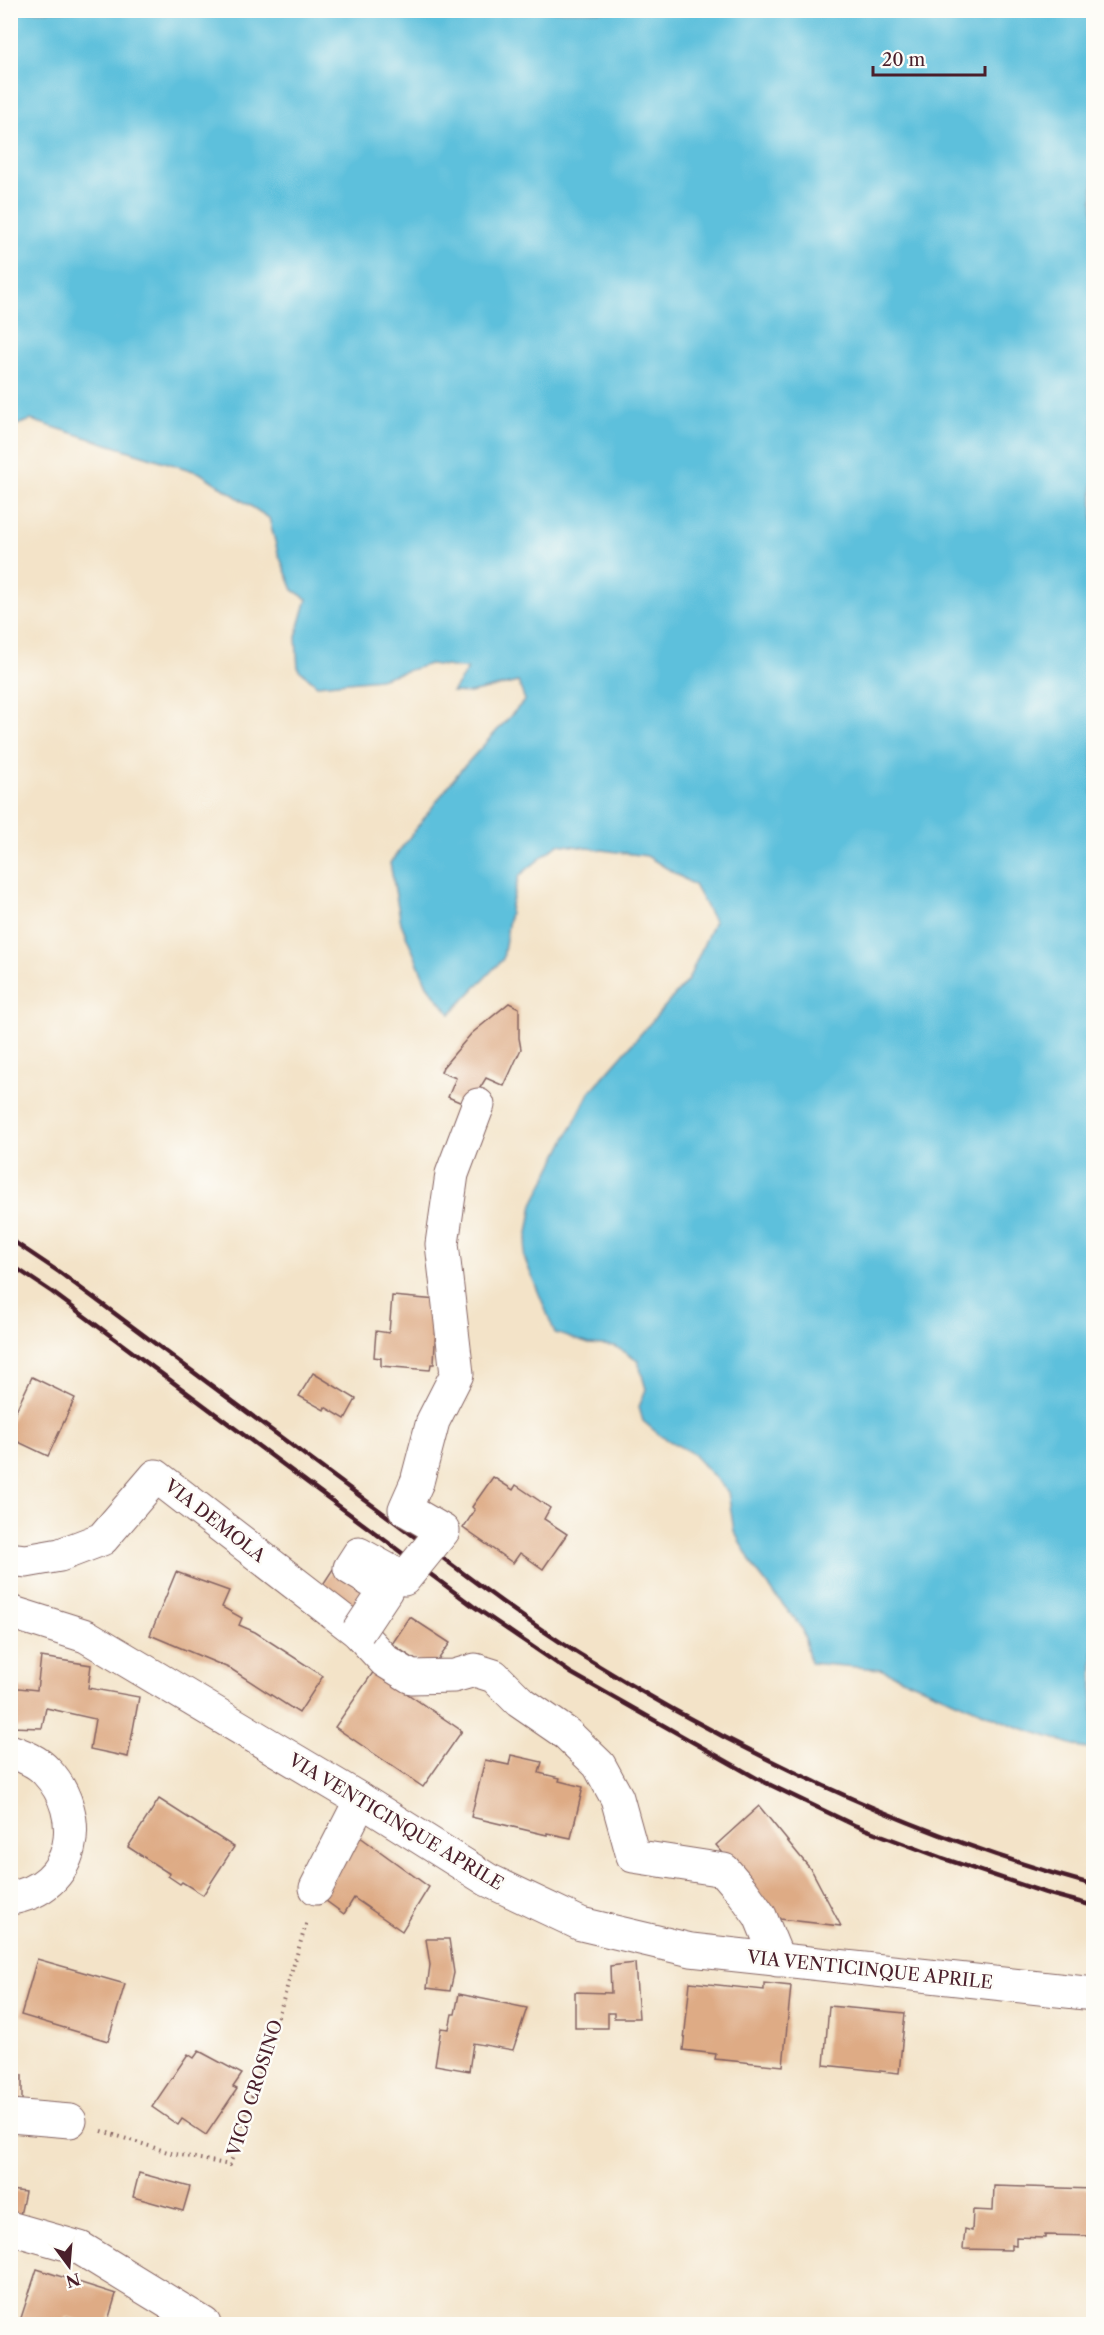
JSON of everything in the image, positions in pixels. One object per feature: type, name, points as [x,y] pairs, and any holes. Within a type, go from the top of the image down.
[{"type":"street","points":[[478,1105],[452,1174],[442,1244],[457,1374],[433,1421],[417,1482],[405,1509],[443,1531],[405,1579],[359,1554],[350,1568],[386,1590],[358,1632],[385,1661],[411,1677],[454,1676],[476,1670],[494,1676],[519,1701],[567,1734],[599,1765],[617,1798],[633,1856],[724,1870],[760,1916],[778,1959]]},
{"type":"street","name":"VIA DEMOLA","points":[[10,1559],[27,1561],[60,1556],[102,1539],[156,1476],[358,1632]]},
{"type":"street","name":"VIA VENTICINQUE APRILE","points":[[10,1612],[86,1636],[361,1800],[488,1880],[580,1923],[691,1950],[1094,1994]]},
{"type":"street","points":[[10,1751],[27,1757],[45,1770],[57,1785],[71,1824],[71,1844],[56,1875],[38,1890],[10,1898]]},
{"type":"street","points":[[316,1888],[361,1800]]},
{"type":"street","points":[[10,2116],[70,2121]]},
{"type":"street","points":[[10,2228],[80,2248],[204,2325]]},
{"type":"path","name":"VICO CROSINO","points":[[70,2121],[171,2152],[230,2165],[282,2004],[316,1888]]},
{"type":"water","points":[[10,11],[1093,11],[1093,1751],[1015,1726],[880,1669],[810,1663],[803,1630],[755,1569],[734,1531],[728,1492],[692,1453],[662,1437],[643,1421],[639,1407],[646,1389],[638,1361],[615,1346],[589,1344],[555,1333],[524,1257],[533,1204],[589,1093],[688,980],[714,921],[694,885],[647,856],[558,844],[519,876],[511,905],[503,959],[450,1014],[427,985],[401,923],[390,863],[459,772],[525,700],[518,682],[470,693],[452,692],[468,669],[430,664],[379,679],[317,685],[298,669],[296,637],[307,599],[293,590],[278,553],[269,518],[200,473],[31,420],[11,427]]},
{"type":"building","points":[[509,1003],[519,1008],[521,1049],[504,1086],[486,1078],[469,1106],[448,1097],[456,1078],[441,1072],[443,1067],[471,1034]]},
{"type":"building","points":[[392,1296],[437,1300],[434,1364],[431,1364],[430,1370],[381,1366],[381,1358],[374,1357],[376,1331],[389,1333]]},
{"type":"building","points":[[313,1373],[356,1399],[345,1419],[299,1396]]},
{"type":"building","points":[[32,1377],[75,1398],[48,1456],[10,1438],[10,1423]]},
{"type":"building","points":[[493,1477],[513,1490],[516,1485],[550,1508],[544,1519],[567,1534],[543,1569],[520,1553],[513,1563],[463,1528],[475,1510],[472,1507]]},
{"type":"building","points":[[333,1569],[366,1593],[356,1609],[344,1610],[320,1589]]},
{"type":"building","points":[[176,1572],[229,1591],[222,1607],[242,1618],[239,1625],[255,1632],[323,1676],[299,1713],[231,1669],[150,1635]]},
{"type":"building","points":[[410,1617],[450,1643],[431,1670],[392,1644]]},
{"type":"building","points":[[41,1657],[91,1665],[88,1688],[139,1697],[128,1757],[90,1749],[95,1719],[46,1708],[42,1728],[10,1727],[10,1687],[37,1690]]},
{"type":"building","points":[[374,1671],[462,1731],[423,1787],[335,1727]]},
{"type":"building","points":[[511,1755],[542,1762],[539,1773],[583,1787],[571,1838],[547,1833],[547,1835],[471,1817],[485,1760],[509,1765]]},
{"type":"building","points":[[159,1799],[234,1847],[203,1895],[182,1882],[180,1884],[168,1876],[170,1874],[128,1847]]},
{"type":"building","points":[[759,1806],[812,1871],[841,1926],[780,1919],[716,1845]]},
{"type":"building","points":[[356,1834],[429,1887],[402,1931],[354,1898],[344,1914],[322,1898]]},
{"type":"building","points":[[426,1939],[449,1939],[454,1973],[450,1991],[427,1988],[430,1965]]},
{"type":"building","points":[[37,1959],[125,1984],[108,2041],[21,2015]]},
{"type":"building","points":[[635,1963],[639,2018],[614,2018],[614,2013],[608,2013],[608,2028],[575,2028],[575,1992],[611,1993],[610,1966]]},
{"type":"building","points":[[690,1982],[764,1990],[764,1983],[791,1986],[783,2066],[715,2059],[716,2054],[683,2050]]},
{"type":"building","points":[[459,1994],[527,2008],[513,2050],[473,2043],[469,2071],[435,2065],[441,2028],[449,2029]]},
{"type":"building","points":[[829,2006],[905,2013],[899,2073],[824,2065]]},
{"type":"building","points":[[199,2051],[242,2074],[233,2087],[237,2089],[206,2135],[182,2119],[178,2125],[152,2107],[188,2054],[194,2058]]},
{"type":"building","points":[[10,2075],[22,2075],[22,2105],[10,2105]]},
{"type":"building","points":[[139,2173],[190,2187],[183,2211],[133,2197]]},
{"type":"building","points":[[994,2186],[1094,2189],[1094,2236],[1016,2237],[1016,2246],[1011,2245],[1011,2250],[963,2249],[965,2229],[972,2231],[973,2210],[993,2211]]},
{"type":"building","points":[[10,2190],[25,2192],[19,2220],[10,2218]]},
{"type":"building","points":[[37,2269],[116,2294],[107,2324],[91,2324],[67,2317],[64,2324],[19,2324]]},
{"type":"railway","points":[[10,1239],[59,1272],[500,1600],[579,1654],[701,1725],[828,1788],[959,1842],[1094,1885]]},
{"type":"railway","points":[[10,1264],[52,1292],[473,1606],[571,1673],[758,1779],[854,1825],[942,1858],[1046,1893],[1094,1906]]}]
